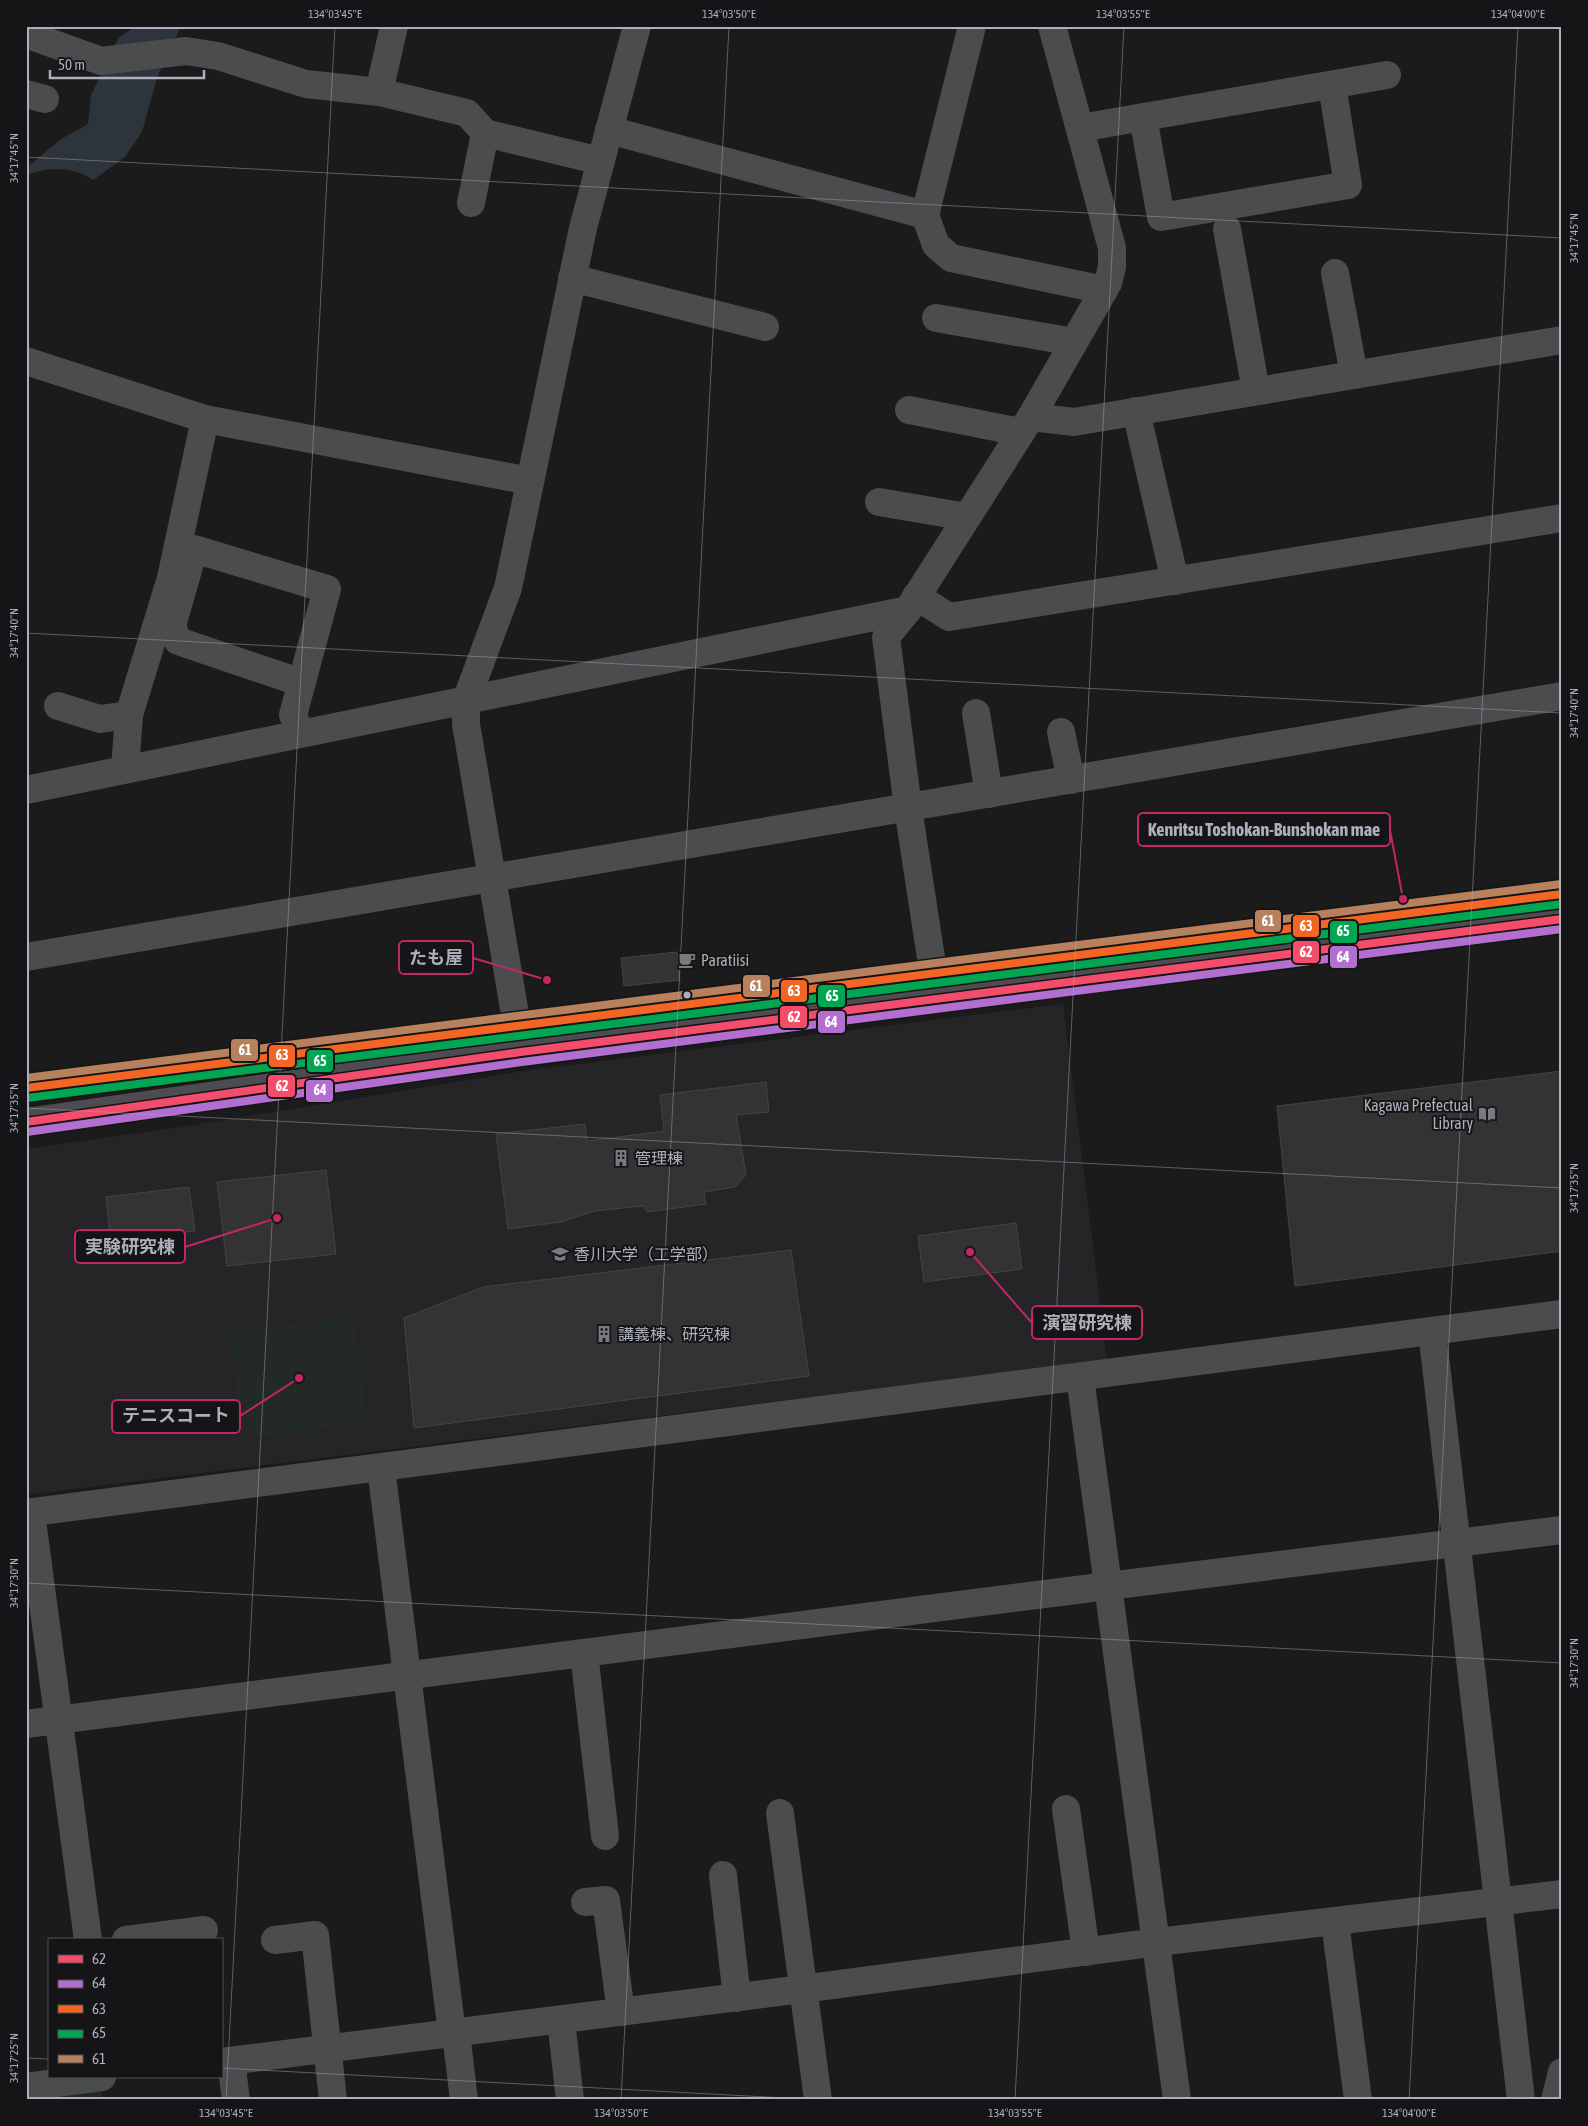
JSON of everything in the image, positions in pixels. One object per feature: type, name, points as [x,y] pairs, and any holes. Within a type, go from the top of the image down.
[{"type":"main road","points":[[26,1088],[932,972],[1562,894]]},
{"type":"main road","points":[[26,1122],[521,1052],[1562,919]]},
{"type":"street","points":[[379,92],[394,26]]},
{"type":"street","points":[[521,1052],[466,724],[466,701],[508,588],[572,278],[637,26]]},
{"type":"street","points":[[972,26],[925,215],[936,245],[951,258],[1104,290]]},
{"type":"street","points":[[937,999],[908,808],[886,637],[912,603],[1026,424],[1104,290],[1112,266],[1112,248],[1052,26]]},
{"type":"street","points":[[26,34],[101,61],[186,51],[218,56],[306,84],[379,92],[467,113],[485,133],[601,161]]},
{"type":"street","points":[[1080,128],[1387,75]]},
{"type":"street","points":[[1143,117],[1161,217],[1348,186],[1332,85]]},
{"type":"street","points":[[609,130],[925,215]]},
{"type":"street","points":[[471,203],[485,133]]},
{"type":"street","points":[[1227,229],[1256,391]]},
{"type":"street","points":[[1335,273],[1354,375]]},
{"type":"street","points":[[572,278],[765,327]]},
{"type":"street","points":[[936,318],[1074,342]]},
{"type":"street","points":[[909,410],[1026,424],[1074,422],[1562,340]]},
{"type":"street","points":[[26,361],[205,419],[530,481]]},
{"type":"street","points":[[1136,411],[1175,581]]},
{"type":"street","points":[[125,768],[129,715],[171,578],[205,419]]},
{"type":"street","points":[[879,502],[967,518]]},
{"type":"street","points":[[26,790],[125,768],[466,701],[912,603],[949,617],[1562,518]]},
{"type":"street","points":[[300,733],[293,715],[302,683],[327,589],[194,549],[172,626],[178,641],[302,683]]},
{"type":"street","points":[[26,957],[1562,696]]},
{"type":"street","points":[[58,706],[100,719],[129,715]]},
{"type":"street","points":[[976,713],[989,794]]},
{"type":"street","points":[[1061,732],[1071,780]]},
{"type":"street","points":[[88,1938],[59,1720],[28,1513],[1562,1314]]},
{"type":"street","points":[[1432,1331],[1521,2100]]},
{"type":"street","points":[[1080,1377],[1158,1942],[1177,2100]]},
{"type":"street","points":[[381,1468],[406,1676],[464,2100]]},
{"type":"street","points":[[26,1724],[1562,1530]]},
{"type":"street","points":[[584,1653],[605,1836]]},
{"type":"street","points":[[1066,1809],[1086,1952]]},
{"type":"street","points":[[780,1813],[818,2100]]},
{"type":"street","points":[[723,1876],[737,1998]]},
{"type":"street","points":[[236,2100],[226,2061],[802,1990],[1158,1942],[1562,1894]]},
{"type":"street","points":[[585,1902],[606,1900],[621,2012]]},
{"type":"street","points":[[1335,1922],[1358,2100]]},
{"type":"street","points":[[142,1938],[204,1930]]},
{"type":"street","points":[[275,1940],[315,1935],[333,2100]]},
{"type":"street","points":[[561,2020],[570,2100]]},
{"type":"street","points":[[1556,2100],[1562,2072]]},
{"type":"street","points":[[26,2087],[94,2078]]},
{"type":"shaded area","points":[[137,26],[181,26],[157,78],[142,132],[125,157],[93,180],[77,172],[60,169],[43,170],[26,176],[26,168],[61,139],[88,124],[91,95],[119,37]]},
{"type":"shaded area","name":"香川大学（工学部）","points":[[1063,1004],[1107,1360],[26,1495],[26,1149],[181,1127],[523,1071]]},
{"type":"shaded area","points":[[354,1316],[368,1423],[243,1439],[229,1332]]},
{"type":"shaded area","points":[[101,2086],[103,2100],[26,2100]]},
{"type":"building","points":[[677,952],[680,980],[624,986],[621,958]]},
{"type":"building","points":[[1562,1071],[1562,1251],[1295,1286],[1277,1106]]},
{"type":"building","name":"管理棟","points":[[766,1082],[769,1112],[736,1115],[746,1175],[735,1187],[704,1192],[706,1204],[647,1212],[644,1206],[595,1211],[561,1222],[508,1229],[496,1134],[585,1124],[587,1141],[664,1131],[660,1095]]},
{"type":"building","points":[[326,1170],[336,1254],[227,1266],[217,1182]]},
{"type":"building","points":[[189,1187],[195,1231],[111,1242],[106,1197]]},
{"type":"building","points":[[1016,1223],[1022,1269],[924,1282],[918,1236]]},
{"type":"building","name":"講義棟、研究棟","points":[[791,1250],[809,1376],[414,1428],[404,1318],[483,1287]]},
{"type":"transit line","name":"61","points":[[26,1078],[1561,884]]},
{"type":"transit line","name":"63","points":[[26,1088],[1562,894]]},
{"type":"transit line","name":"65","points":[[27,1098],[1562,904]]},
{"type":"transit line","name":"62","points":[[26,1122],[521,1052],[1562,919]]},
{"type":"transit line","name":"64","points":[[27,1132],[522,1062],[1562,929]]},
{"type":"place","name":"Kenritsu Toshokan-Bunshokan mae","points":[[1403,899]]},
{"type":"place","name":"Paratiisi","points":[[687,960]]},
{"type":"place","name":"たも屋","points":[[547,980]]},
{"type":"place","name":"Kagawa Prefectual Library","points":[[1487,1114]]},
{"type":"place","name":"管理棟","points":[[621,1158]]},
{"type":"place","name":"実験研究棟","points":[[277,1218]]},
{"type":"place","name":"演習研究棟","points":[[970,1252]]},
{"type":"place","name":"香川大学（工学部）","points":[[560,1254]]},
{"type":"place","name":"講義棟、研究棟","points":[[604,1334]]},
{"type":"place","name":"テニスコート","points":[[299,1378]]}]
